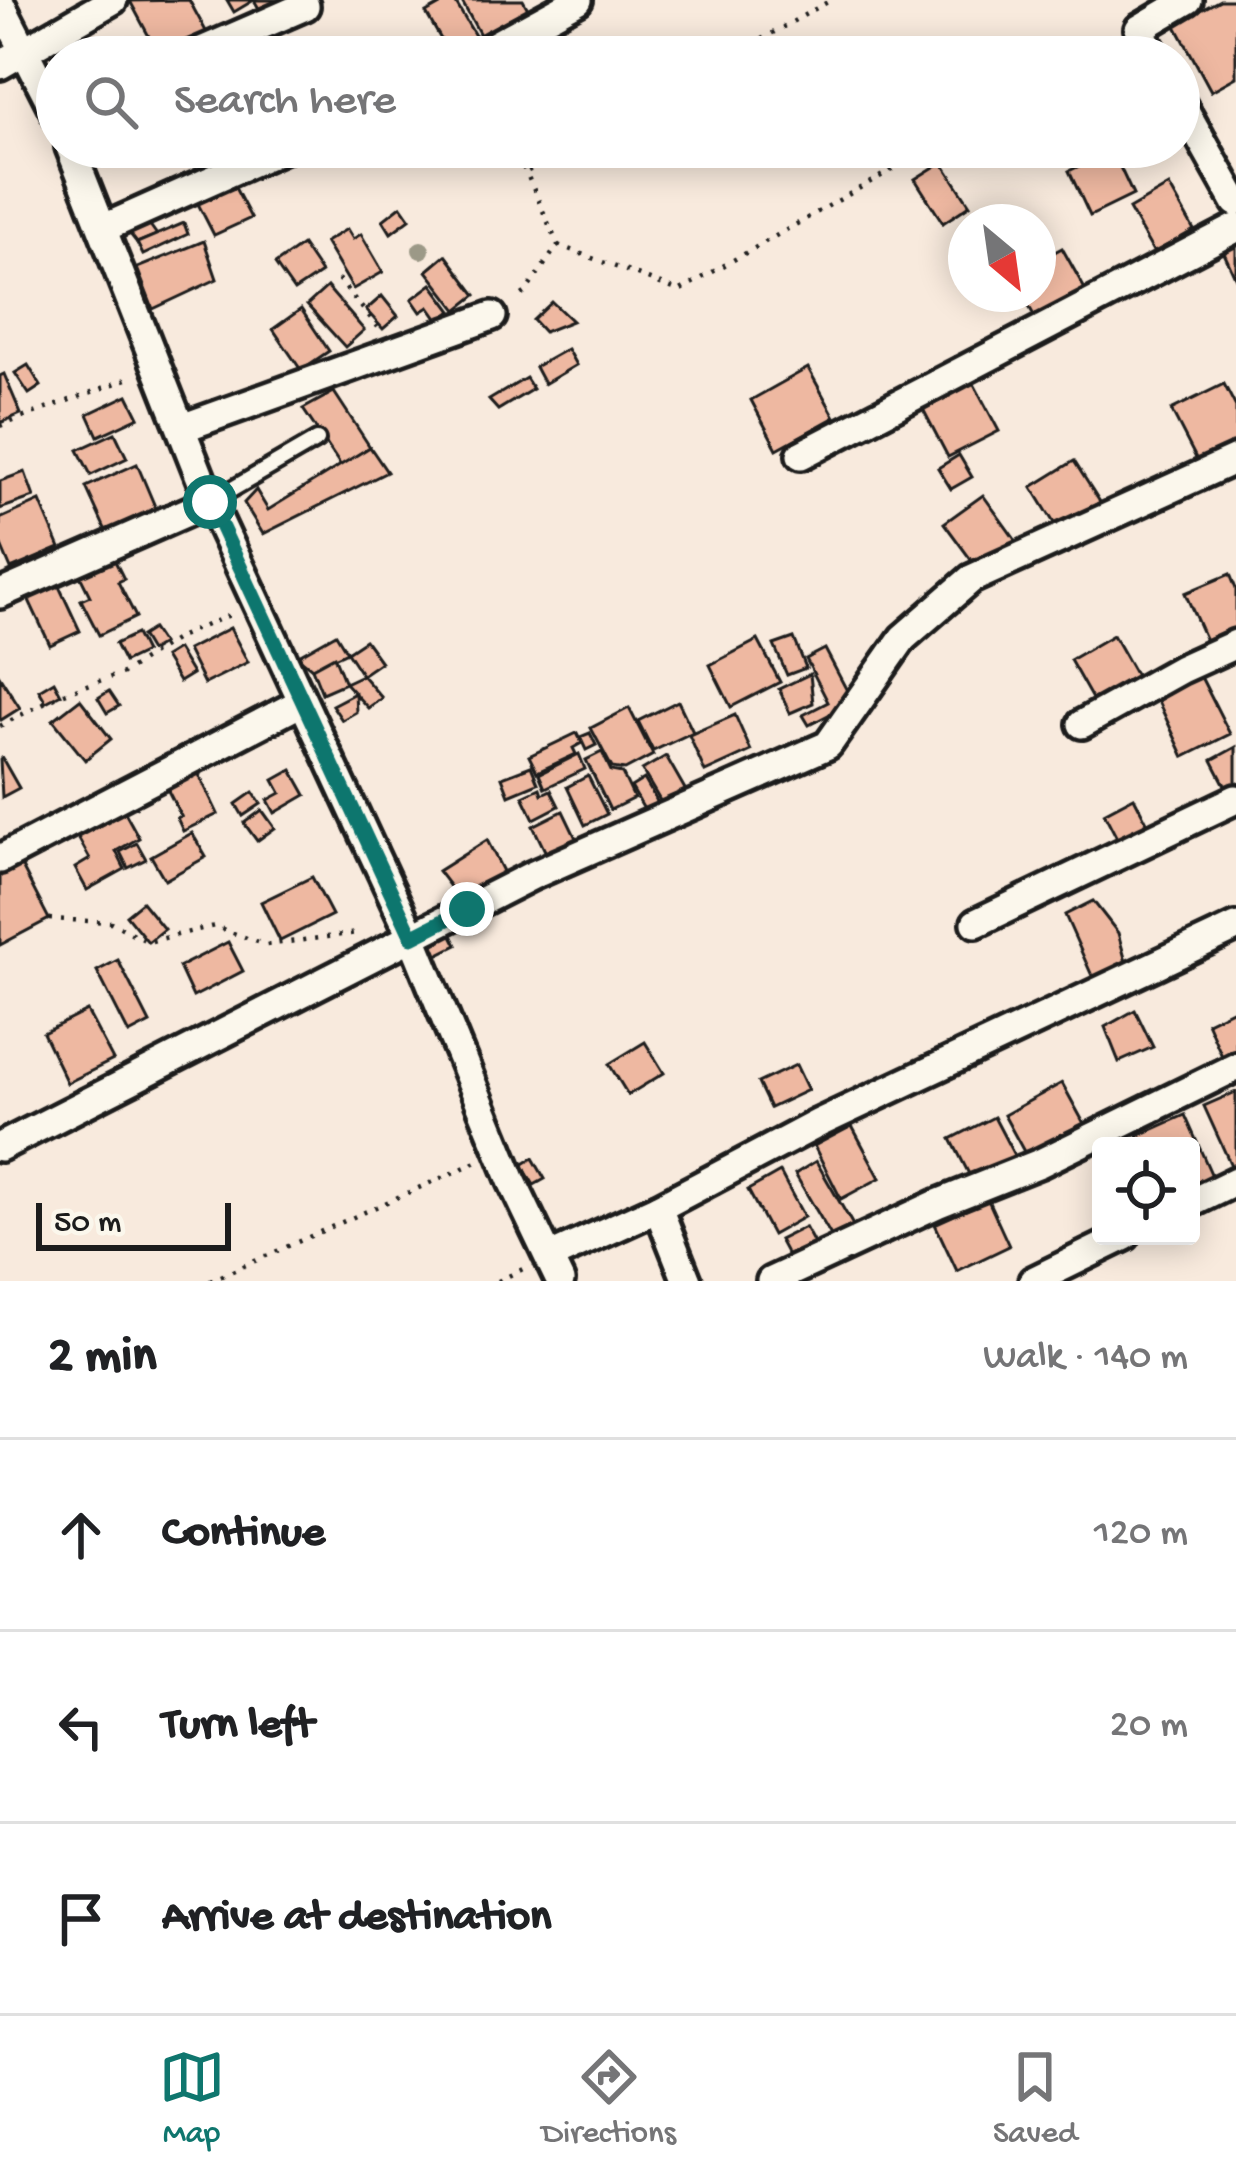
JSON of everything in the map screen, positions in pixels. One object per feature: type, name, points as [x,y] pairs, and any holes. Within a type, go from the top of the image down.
[{"type":"street","points":[[52,36],[113,0]]},
{"type":"street","points":[[512,36],[578,0]]},
{"type":"street","points":[[1143,36],[1139,29],[1188,0]]},
{"type":"street","points":[[0,3],[12,60],[36,89]]},
{"type":"street","points":[[236,36],[305,6]]},
{"type":"street","points":[[1200,138],[1236,202]]},
{"type":"street","points":[[79,168],[210,502],[555,1269],[819,1123],[1236,927]]},
{"type":"street","points":[[104,228],[239,168]]},
{"type":"street","points":[[802,455],[1236,228]]},
{"type":"street","points":[[182,428],[492,316]]},
{"type":"street","points":[[0,1147],[531,876],[828,745],[903,638],[971,579],[1236,459]]},
{"type":"street","points":[[0,594],[210,502]]},
{"type":"street","points":[[1082,724],[1236,644]]},
{"type":"street","points":[[0,860],[300,703]]},
{"type":"street","points":[[976,923],[1236,799]]},
{"type":"street","points":[[771,1281],[1061,1153],[1236,1067]]},
{"type":"street","points":[[1200,1199],[1236,1181]]},
{"type":"street","points":[[658,1208],[687,1281]]},
{"type":"street","points":[[1033,1281],[1107,1245]]},
{"type":"lane","points":[[210,502],[317,440]]},
{"type":"path","points":[[767,36],[831,0]]},
{"type":"path","points":[[523,168],[558,245],[679,291],[895,168]]},
{"type":"path","points":[[526,172],[533,168]]},
{"type":"path","points":[[492,316],[525,293],[558,245]]},
{"type":"path","points":[[338,279],[396,351]]},
{"type":"path","points":[[0,427],[158,368]]},
{"type":"path","points":[[0,726],[61,694],[123,673],[179,637],[256,604]]},
{"type":"path","points":[[50,919],[111,922],[148,942],[214,926],[266,945],[370,931],[404,941]]},
{"type":"path","points":[[210,1281],[501,1152]]},
{"type":"building","points":[[189,0],[207,33],[149,36],[130,1]]},
{"type":"building","points":[[227,0],[254,0],[234,12]]},
{"type":"building","points":[[254,0],[292,0],[264,17]]},
{"type":"building","points":[[454,0],[475,36],[439,36],[426,13]]},
{"type":"building","points":[[461,0],[523,0],[533,18],[500,36],[481,36]]},
{"type":"building","points":[[1220,0],[1236,0],[1236,77],[1211,91],[1200,71],[1200,36],[1181,36],[1175,24]]},
{"type":"building","points":[[932,168],[946,168],[969,204],[948,204],[948,220],[943,223],[915,179]]},
{"type":"building","points":[[1120,168],[1133,195],[1090,216],[1069,171]]},
{"type":"building","points":[[232,182],[251,218],[214,235],[196,200]]},
{"type":"building","points":[[1169,186],[1194,230],[1154,253],[1129,209]]},
{"type":"building","points":[[401,206],[410,219],[391,233],[383,220]]},
{"type":"building","points":[[147,221],[157,235],[137,243],[126,229]]},
{"type":"building","points":[[184,223],[188,234],[143,255],[137,243]]},
{"type":"building","points":[[347,229],[353,239],[361,234],[383,272],[353,289],[325,242]]},
{"type":"building","points":[[204,241],[217,279],[153,309],[137,268]]},
{"type":"building","points":[[302,245],[321,273],[294,291],[275,264]]},
{"type":"building","points":[[1236,245],[1236,279],[1223,251]]},
{"type":"building","points":[[1062,248],[1086,291],[1056,308],[1056,251]]},
{"type":"building","points":[[446,255],[476,295],[457,310],[427,271]]},
{"type":"building","points":[[432,284],[452,311],[439,321],[429,307],[421,312],[412,299]]},
{"type":"building","points":[[327,287],[364,330],[345,347],[307,305]]},
{"type":"building","points":[[382,296],[398,316],[383,329],[366,310]]},
{"type":"building","points":[[552,302],[572,321],[544,332],[533,320]]},
{"type":"building","points":[[301,309],[329,351],[301,370],[273,329]]},
{"type":"building","points":[[567,349],[576,365],[544,384],[535,367]]},
{"type":"building","points":[[28,365],[41,386],[29,394],[15,373]]},
{"type":"building","points":[[808,368],[835,417],[777,449],[751,400]]},
{"type":"building","points":[[4,374],[21,414],[0,423],[0,376]]},
{"type":"building","points":[[526,378],[533,389],[498,410],[489,400]]},
{"type":"building","points":[[973,382],[999,431],[948,457],[923,409]]},
{"type":"building","points":[[1224,384],[1236,407],[1236,450],[1201,468],[1171,410]]},
{"type":"building","points":[[334,392],[370,447],[341,466],[303,409]]},
{"type":"building","points":[[128,395],[139,417],[98,436],[88,414]]},
{"type":"building","points":[[115,433],[127,458],[91,475],[78,450]]},
{"type":"building","points":[[370,447],[387,472],[263,534],[244,503],[256,490],[268,510]]},
{"type":"building","points":[[959,455],[972,477],[951,489],[938,468]]},
{"type":"building","points":[[1074,461],[1100,502],[1057,528],[1032,487]]},
{"type":"building","points":[[137,464],[156,509],[106,531],[86,487]]},
{"type":"building","points":[[25,472],[34,497],[0,509],[0,481]]},
{"type":"building","points":[[983,495],[1016,541],[977,568],[944,523]]},
{"type":"building","points":[[40,501],[60,548],[11,569],[0,543],[0,519]]},
{"type":"building","points":[[114,559],[124,579],[118,582],[136,617],[99,635],[81,600],[90,596],[80,576]]},
{"type":"building","points":[[1230,574],[1236,589],[1236,633],[1208,645],[1185,593]]},
{"type":"building","points":[[57,582],[80,631],[50,645],[27,596]]},
{"type":"building","points":[[230,628],[248,662],[204,684],[187,650]]},
{"type":"building","points":[[152,629],[162,644],[150,651],[141,636]]},
{"type":"building","points":[[136,634],[145,652],[124,662],[115,644]]},
{"type":"building","points":[[336,634],[347,652],[312,668],[297,656]]},
{"type":"building","points":[[1113,635],[1139,681],[1096,706],[1070,660]]},
{"type":"building","points":[[794,638],[806,668],[787,675],[774,645]]},
{"type":"building","points":[[365,640],[381,662],[362,675],[347,652]]},
{"type":"building","points":[[758,640],[780,682],[731,707],[710,665]]},
{"type":"building","points":[[177,649],[192,674],[179,682],[164,657]]},
{"type":"building","points":[[825,649],[853,702],[809,725],[803,715],[828,702],[806,659]]},
{"type":"building","points":[[334,656],[345,683],[322,693],[312,668]]},
{"type":"building","points":[[810,674],[813,703],[790,713],[779,689]]},
{"type":"building","points":[[362,675],[382,698],[368,708],[345,683]]},
{"type":"building","points":[[0,677],[20,708],[1,720],[0,719]]},
{"type":"building","points":[[1201,677],[1230,734],[1184,757],[1156,697]]},
{"type":"building","points":[[54,681],[61,694],[46,702],[39,690]]},
{"type":"building","points":[[109,691],[119,706],[107,713],[98,698]]},
{"type":"building","points":[[355,693],[356,712],[342,720],[332,705]]},
{"type":"building","points":[[80,699],[111,739],[85,760],[53,720]]},
{"type":"building","points":[[678,701],[693,732],[653,751],[638,721]]},
{"type":"building","points":[[629,708],[653,755],[625,770],[612,768],[591,728]]},
{"type":"building","points":[[735,715],[751,751],[705,772],[689,735]]},
{"type":"building","points":[[577,733],[582,743],[573,748],[576,754],[537,772],[529,756]]},
{"type":"building","points":[[590,733],[596,745],[586,750],[580,737]]},
{"type":"building","points":[[1236,747],[1236,789],[1229,793],[1212,760]]},
{"type":"building","points":[[602,752],[611,771],[622,773],[634,798],[610,810],[586,760]]},
{"type":"building","points":[[579,754],[585,769],[545,788],[539,774]]},
{"type":"building","points":[[666,756],[686,791],[662,804],[642,770]]},
{"type":"building","points":[[0,760],[19,788],[2,797]]},
{"type":"building","points":[[194,764],[218,814],[183,831],[177,818],[181,816],[162,779]]},
{"type":"building","points":[[531,766],[538,783],[509,795],[502,777]]},
{"type":"building","points":[[292,770],[306,795],[275,813],[268,800],[281,793],[274,780]]},
{"type":"building","points":[[588,776],[607,814],[585,825],[567,787]]},
{"type":"building","points":[[644,779],[658,803],[645,811],[631,787]]},
{"type":"building","points":[[540,788],[542,794],[551,790],[559,806],[534,819],[523,796]]},
{"type":"building","points":[[253,792],[261,804],[243,816],[236,804]]},
{"type":"building","points":[[1134,797],[1151,830],[1121,846],[1104,813]]},
{"type":"building","points":[[122,807],[139,838],[116,851],[125,869],[87,890],[75,868],[90,859],[75,832]]},
{"type":"building","points":[[262,810],[275,828],[257,841],[244,823]]},
{"type":"building","points":[[563,811],[577,840],[547,855],[533,826]]},
{"type":"building","points":[[192,833],[206,857],[165,880],[151,856]]},
{"type":"building","points":[[487,840],[511,887],[467,909],[438,871]]},
{"type":"building","points":[[137,843],[146,859],[128,868],[120,852]]},
{"type":"building","points":[[20,863],[49,919],[0,945],[0,874]]},
{"type":"building","points":[[312,877],[332,915],[280,941],[261,902]]},
{"type":"building","points":[[1093,901],[1118,933],[1128,969],[1093,978],[1065,915]]},
{"type":"building","points":[[142,902],[164,929],[148,942],[126,915]]},
{"type":"building","points":[[450,931],[457,945],[431,958],[423,945]]},
{"type":"building","points":[[228,942],[243,971],[193,997],[179,967]]},
{"type":"building","points":[[118,960],[150,1023],[129,1034],[97,971]]},
{"type":"building","points":[[1236,1008],[1236,1058],[1225,1063],[1207,1022]]},
{"type":"building","points":[[1135,1010],[1153,1047],[1119,1062],[1105,1027]]},
{"type":"building","points":[[87,1011],[113,1060],[67,1083],[43,1033]]},
{"type":"building","points":[[645,1042],[664,1073],[628,1095],[609,1064]]},
{"type":"building","points":[[796,1065],[808,1090],[770,1108],[758,1083]]},
{"type":"building","points":[[1062,1083],[1086,1127],[1028,1159],[1004,1115]]},
{"type":"building","points":[[1236,1092],[1236,1171],[1234,1172],[1204,1106]]},
{"type":"building","points":[[1185,1115],[1195,1137],[1138,1137]]},
{"type":"building","points":[[994,1117],[1015,1157],[972,1180],[951,1139]]},
{"type":"building","points":[[852,1126],[880,1178],[841,1199],[814,1146]]},
{"type":"building","points":[[1200,1149],[1216,1185],[1200,1193]]},
{"type":"building","points":[[533,1158],[545,1179],[534,1185],[522,1165]]},
{"type":"building","points":[[816,1161],[854,1227],[833,1239],[795,1174]]},
{"type":"building","points":[[780,1172],[804,1217],[772,1235],[748,1190]]},
{"type":"building","points":[[988,1200],[1009,1246],[957,1271],[935,1224]]},
{"type":"building","points":[[805,1227],[817,1249],[791,1262],[779,1240]]},
{"type":"route","points":[[210,502],[412,937],[467,909]]}]
